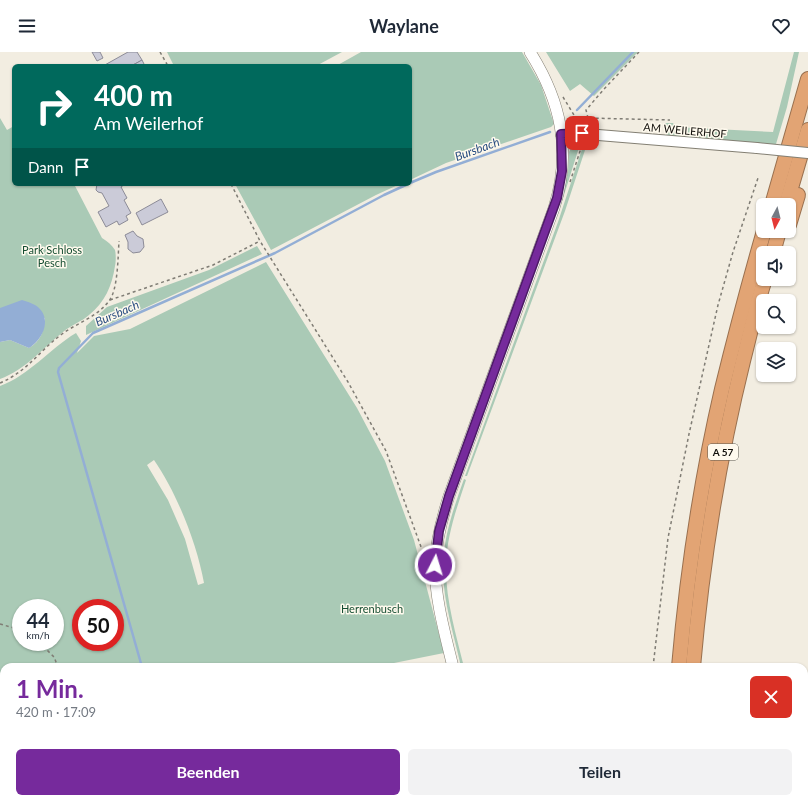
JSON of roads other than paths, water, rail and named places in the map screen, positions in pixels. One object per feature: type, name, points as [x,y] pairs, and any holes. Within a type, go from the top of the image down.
[{"type":"highway","points":[[774,198],[808,80]]},
{"type":"highway","points":[[788,198],[808,130]]},
{"type":"highway","points":[[796,203],[808,165]]},
{"type":"highway","name":"A 57","points":[[679,663],[687,589],[708,460],[722,390],[762,238]]},
{"type":"highway","name":"A 57","points":[[693,663],[701,591],[719,471],[735,393],[763,286]]},
{"type":"main road","points":[[452,663],[440,608],[435,565],[439,531],[449,496],[557,198],[562,171],[561,134],[557,110],[550,88],[530,52]]},
{"type":"street","name":"AM WEILERHOF","points":[[561,134],[574,133],[808,153]]},
{"type":"water","points":[[22,300],[39,308],[45,319],[44,330],[34,345],[29,348],[10,340],[0,342],[0,308]]},
{"type":"waterway","points":[[577,110],[633,52]]},
{"type":"waterway","name":"Bursbach","points":[[412,182],[436,172],[550,132]]},
{"type":"waterway","name":"Bursbach","points":[[141,663],[58,372],[59,368],[93,333],[275,253],[404,186]]},
{"type":"park label","name":"Park Schloss Pesch","points":[[52,255]]},
{"type":"park label","name":"Herrenbusch","points":[[372,608]]}]
